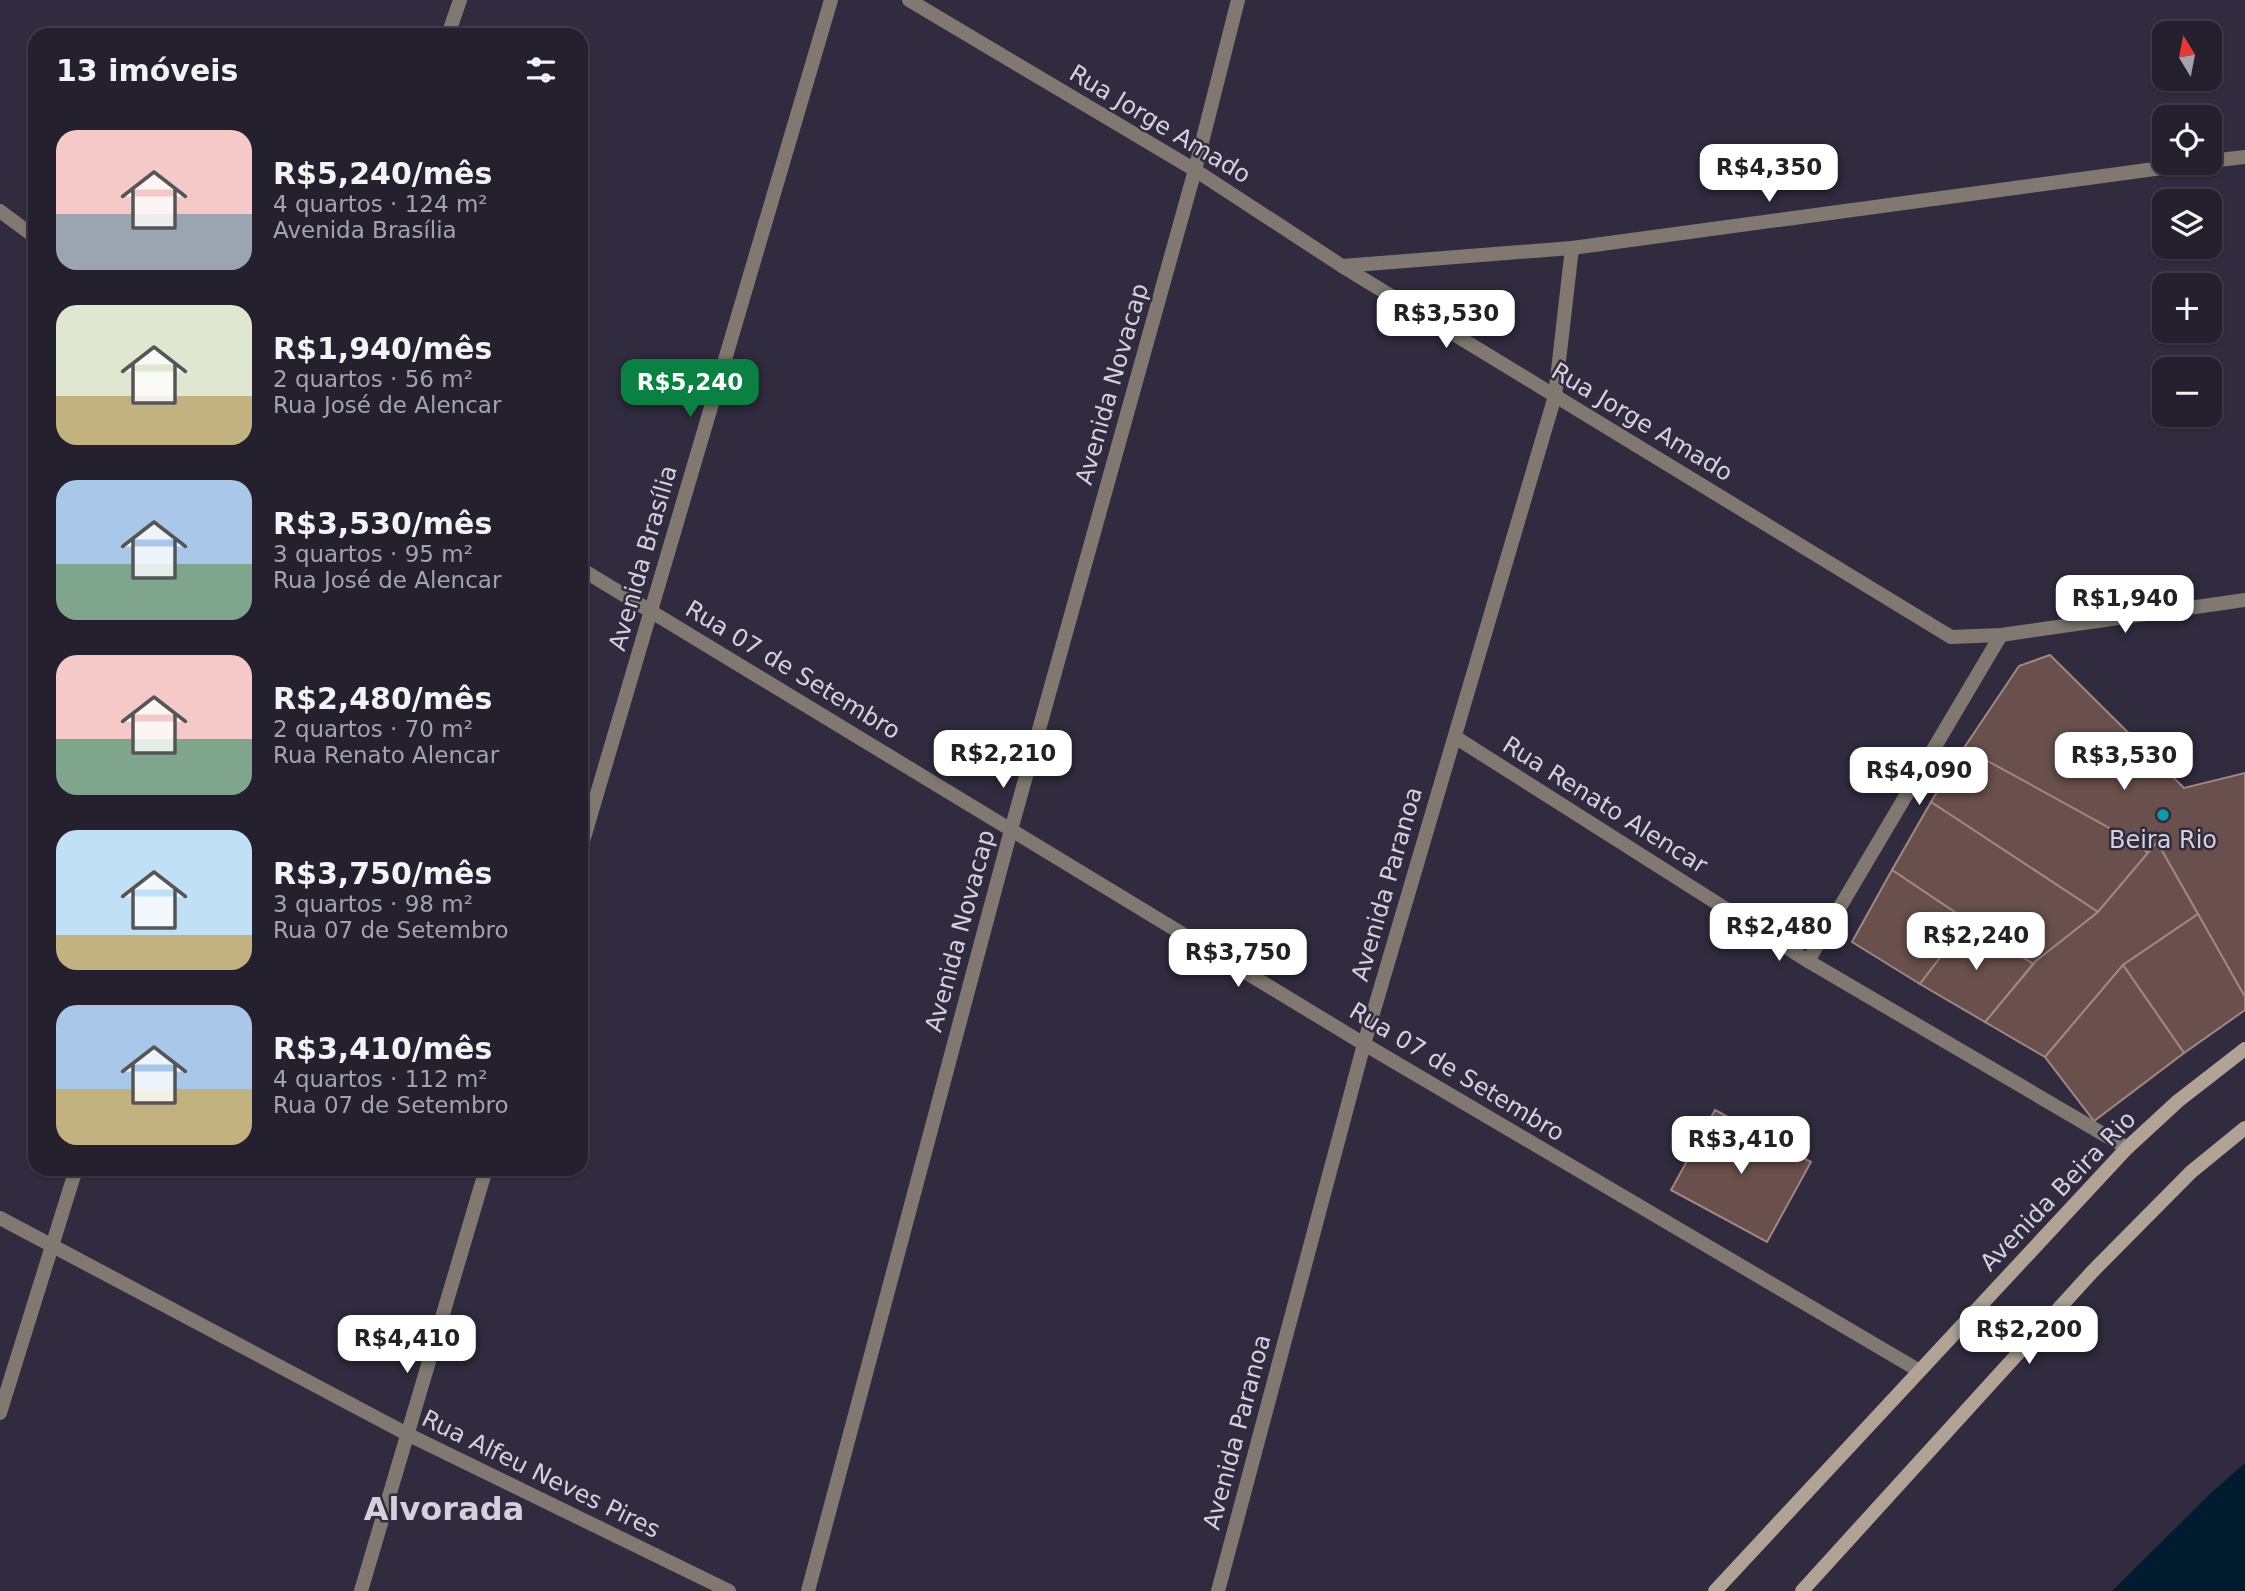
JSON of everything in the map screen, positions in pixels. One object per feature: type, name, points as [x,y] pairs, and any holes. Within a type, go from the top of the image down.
[{"type":"main road","name":"Avenida Beira Rio","points":[[1715,1591],[2127,1148],[2178,1101],[2245,1049]]},
{"type":"main road","points":[[1802,1591],[2092,1272],[2191,1172],[2245,1128]]},
{"type":"street","points":[[450,28],[460,0]]},
{"type":"street","name":"Avenida Brasília","points":[[588,824],[831,0]]},
{"type":"street","name":"Rua Jorge Amado","points":[[909,0],[1195,170],[1342,266],[1951,637],[2001,635],[2245,600]]},
{"type":"street","name":"Avenida Novacap","points":[[808,1591],[1010,830],[1195,170],[1238,0]]},
{"type":"street","points":[[2222,159],[2245,156]]},
{"type":"street","points":[[1342,266],[1572,248],[2152,169]]},
{"type":"street","points":[[0,211],[28,232]]},
{"type":"street","name":"Avenida Paranoa","points":[[1218,1591],[1364,1044],[1555,396],[1572,248]]},
{"type":"street","name":"Rua 07 de Setembro","points":[[588,573],[1364,1044],[1918,1370]]},
{"type":"street","points":[[1808,961],[2001,635]]},
{"type":"street","name":"Rua Renato Alencar","points":[[1455,737],[1808,961],[2127,1148]]},
{"type":"street","points":[[0,1413],[74,1176]]},
{"type":"street","points":[[361,1591],[484,1176]]},
{"type":"street","name":"Rua Alfeu Neves Pires","points":[[0,1218],[407,1434],[729,1591]]},
{"type":"water","points":[[2245,1463],[2245,1591],[2112,1591],[2214,1490]]},
{"type":"building","name":"Beira Rio","points":[[2050,655],[2184,788],[2245,773],[2245,997],[2157,842],[2148,853],[1964,748],[2019,666]]},
{"type":"building","points":[[1964,748],[2106,826],[2148,853],[2098,912],[1931,802]]},
{"type":"building","points":[[1931,802],[2098,912],[2033,964],[1892,870]]},
{"type":"building","points":[[2157,842],[2198,914],[2123,965],[2045,1057],[1985,1022],[2036,961],[2098,912]]},
{"type":"building","points":[[1892,870],[1968,921],[1920,984],[1852,942]]},
{"type":"building","points":[[2198,914],[2245,997],[2245,1010],[2184,1053],[2123,965]]},
{"type":"building","points":[[1968,921],[2033,964],[1985,1022],[1920,984]]},
{"type":"building","points":[[2123,965],[2184,1053],[2094,1121],[2045,1057]]},
{"type":"building","points":[[1715,1110],[1811,1162],[1767,1242],[1671,1190]]},
{"type":"place","name":"Beira Rio","points":[[2163,815]]},
{"type":"district","name":"Alvorada","points":[[444,1509]]}]
